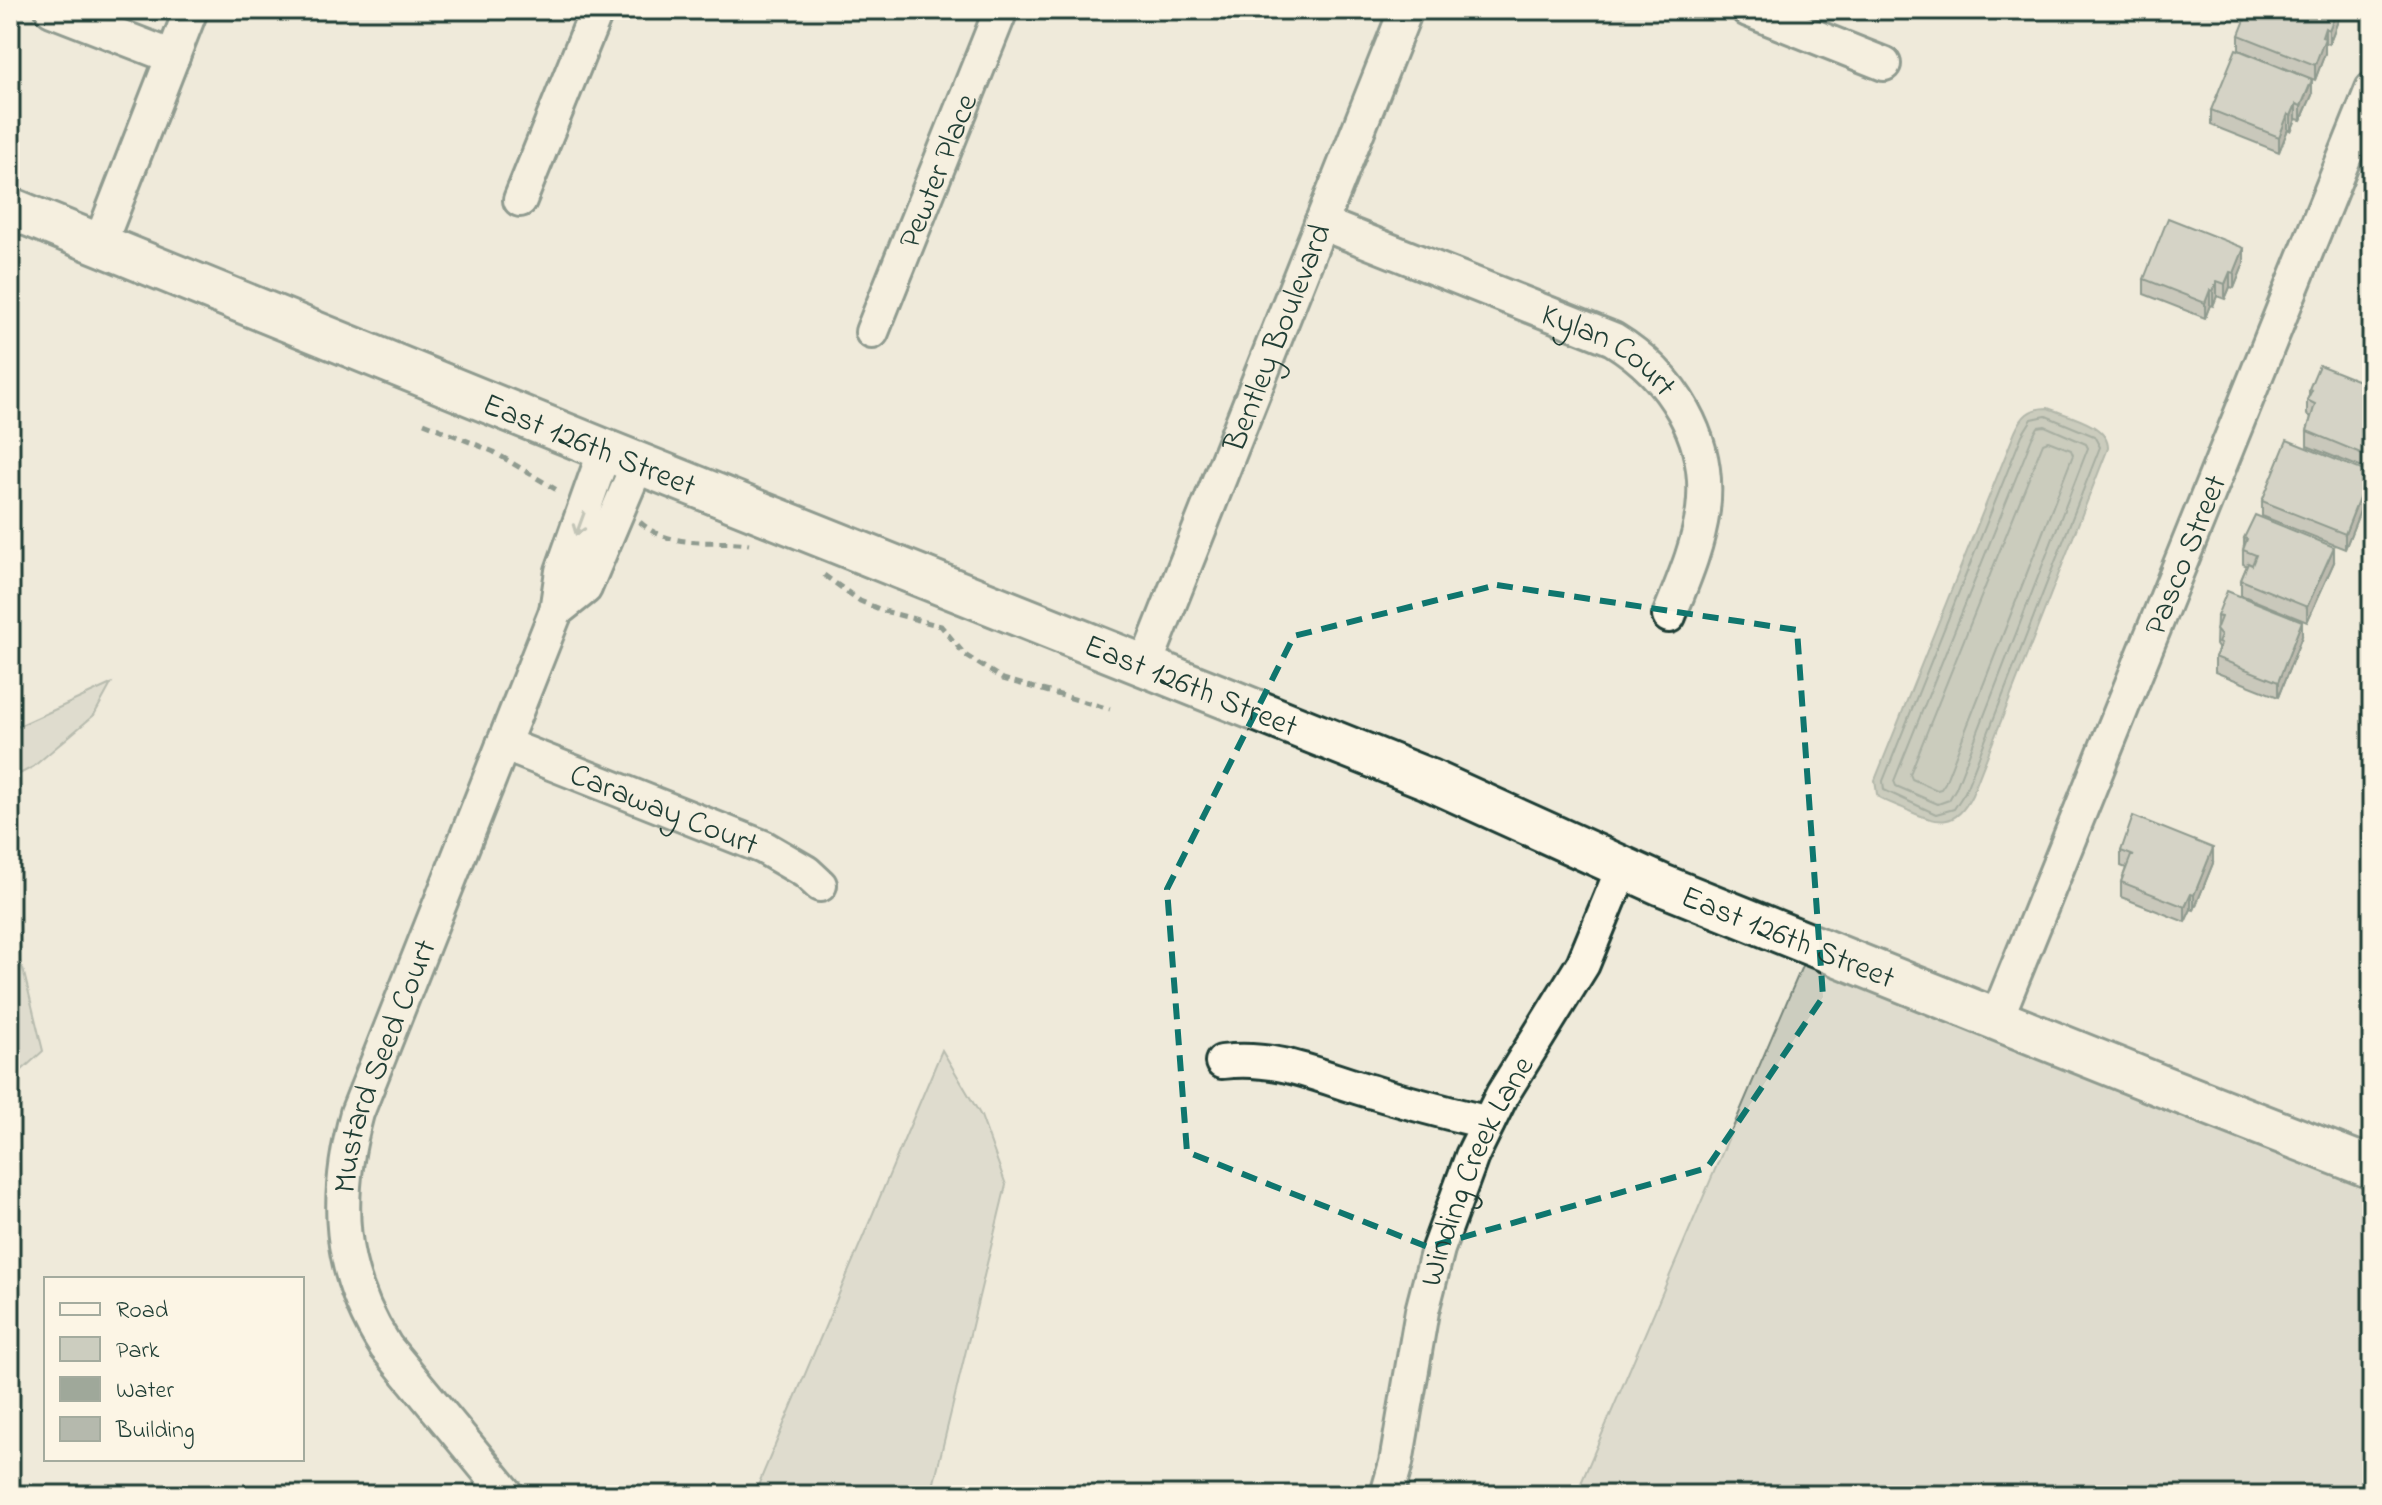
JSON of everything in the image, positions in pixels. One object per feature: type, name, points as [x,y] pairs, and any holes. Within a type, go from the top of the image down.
[{"type":"main road","name":"East 126th Street","points":[[10,208],[1428,779],[1623,867],[1996,1020],[2372,1168]]},
{"type":"street","points":[[52,10],[173,57]]},
{"type":"street","points":[[100,243],[191,10]]},
{"type":"street","points":[[520,200],[597,10]]},
{"type":"street","name":"Pewter Place","points":[[872,332],[1001,10]]},
{"type":"street","name":"Bentley Boulevard","points":[[1145,666],[1406,10]]},
{"type":"street","points":[[1748,10],[1884,64]]},
{"type":"street","name":"Pasco Street","points":[[1996,1020],[2372,89]]},
{"type":"street","name":"Kylan Court","points":[[1321,223],[1613,339],[1631,350],[1660,378],[1689,420],[1699,451],[1704,494],[1694,551],[1669,616]]},
{"type":"street","name":"Mustard Seed Court","points":[[508,1495],[371,1325],[350,1272],[342,1203],[344,1169],[357,1113],[556,611],[562,571],[621,456]]},
{"type":"street","name":"Caraway Court","points":[[503,744],[763,847],[806,872],[820,885]]},
{"type":"street","name":"Winding Creek Lane","points":[[1387,1495],[1396,1463],[1422,1311],[1438,1249],[1472,1156],[1502,1095],[1583,964],[1623,867]]},
{"type":"street","points":[[1222,1062],[1244,1059],[1284,1063],[1394,1099],[1488,1123]]},
{"type":"path","points":[[424,423],[494,452],[567,495]]},
{"type":"path","points":[[638,519],[666,538],[755,545]]},
{"type":"path","points":[[820,573],[860,601],[884,611],[941,626],[965,655],[1003,679],[1110,709]]},
{"type":"highlighted area","points":[[1497,585],[1797,630],[1823,997],[1707,1168],[1428,1247],[1187,1152],[1167,889],[1294,636]]},
{"type":"green space","points":[[111,684],[94,715],[33,767],[10,779],[10,730]]},
{"type":"green space","points":[[10,947],[23,969],[43,1051],[10,1081]]},
{"type":"green space","points":[[1805,959],[2372,1190],[2372,1495],[1576,1495]]},
{"type":"green space","points":[[942,1050],[981,1116],[1006,1185],[931,1495],[754,1495]]},
{"type":"water","points":[[2048,408],[2094,427],[2106,440],[2108,448],[1972,795],[1953,818],[1929,819],[1880,798],[1875,780],[2015,432],[2027,414]]},
{"type":"building","points":[[2249,10],[2337,10],[2329,30],[2325,28],[2322,37],[2325,38],[2315,65],[2239,35]]},
{"type":"building","points":[[2236,49],[2312,80],[2301,106],[2296,104],[2291,116],[2288,114],[2279,137],[2211,110]]},
{"type":"building","points":[[2168,218],[2244,248],[2234,273],[2230,272],[2225,284],[2217,281],[2205,303],[2144,279]]},
{"type":"building","points":[[2319,365],[2372,386],[2370,457],[2307,431],[2315,404],[2307,400],[2312,390],[2309,389]]},
{"type":"building","points":[[2287,440],[2369,473],[2345,534],[2262,501]]},
{"type":"building","points":[[2255,515],[2334,547],[2307,607],[2241,580],[2248,563],[2252,565],[2256,555],[2243,550],[2247,539],[2244,538]]},
{"type":"building","points":[[2227,591],[2302,621],[2278,682],[2215,657],[2221,644],[2218,643],[2221,636],[2216,630],[2221,617],[2217,616]]},
{"type":"building","points":[[2133,816],[2213,848],[2194,895],[2191,894],[2185,907],[2121,882],[2131,856],[2134,856],[2121,851]]}]
